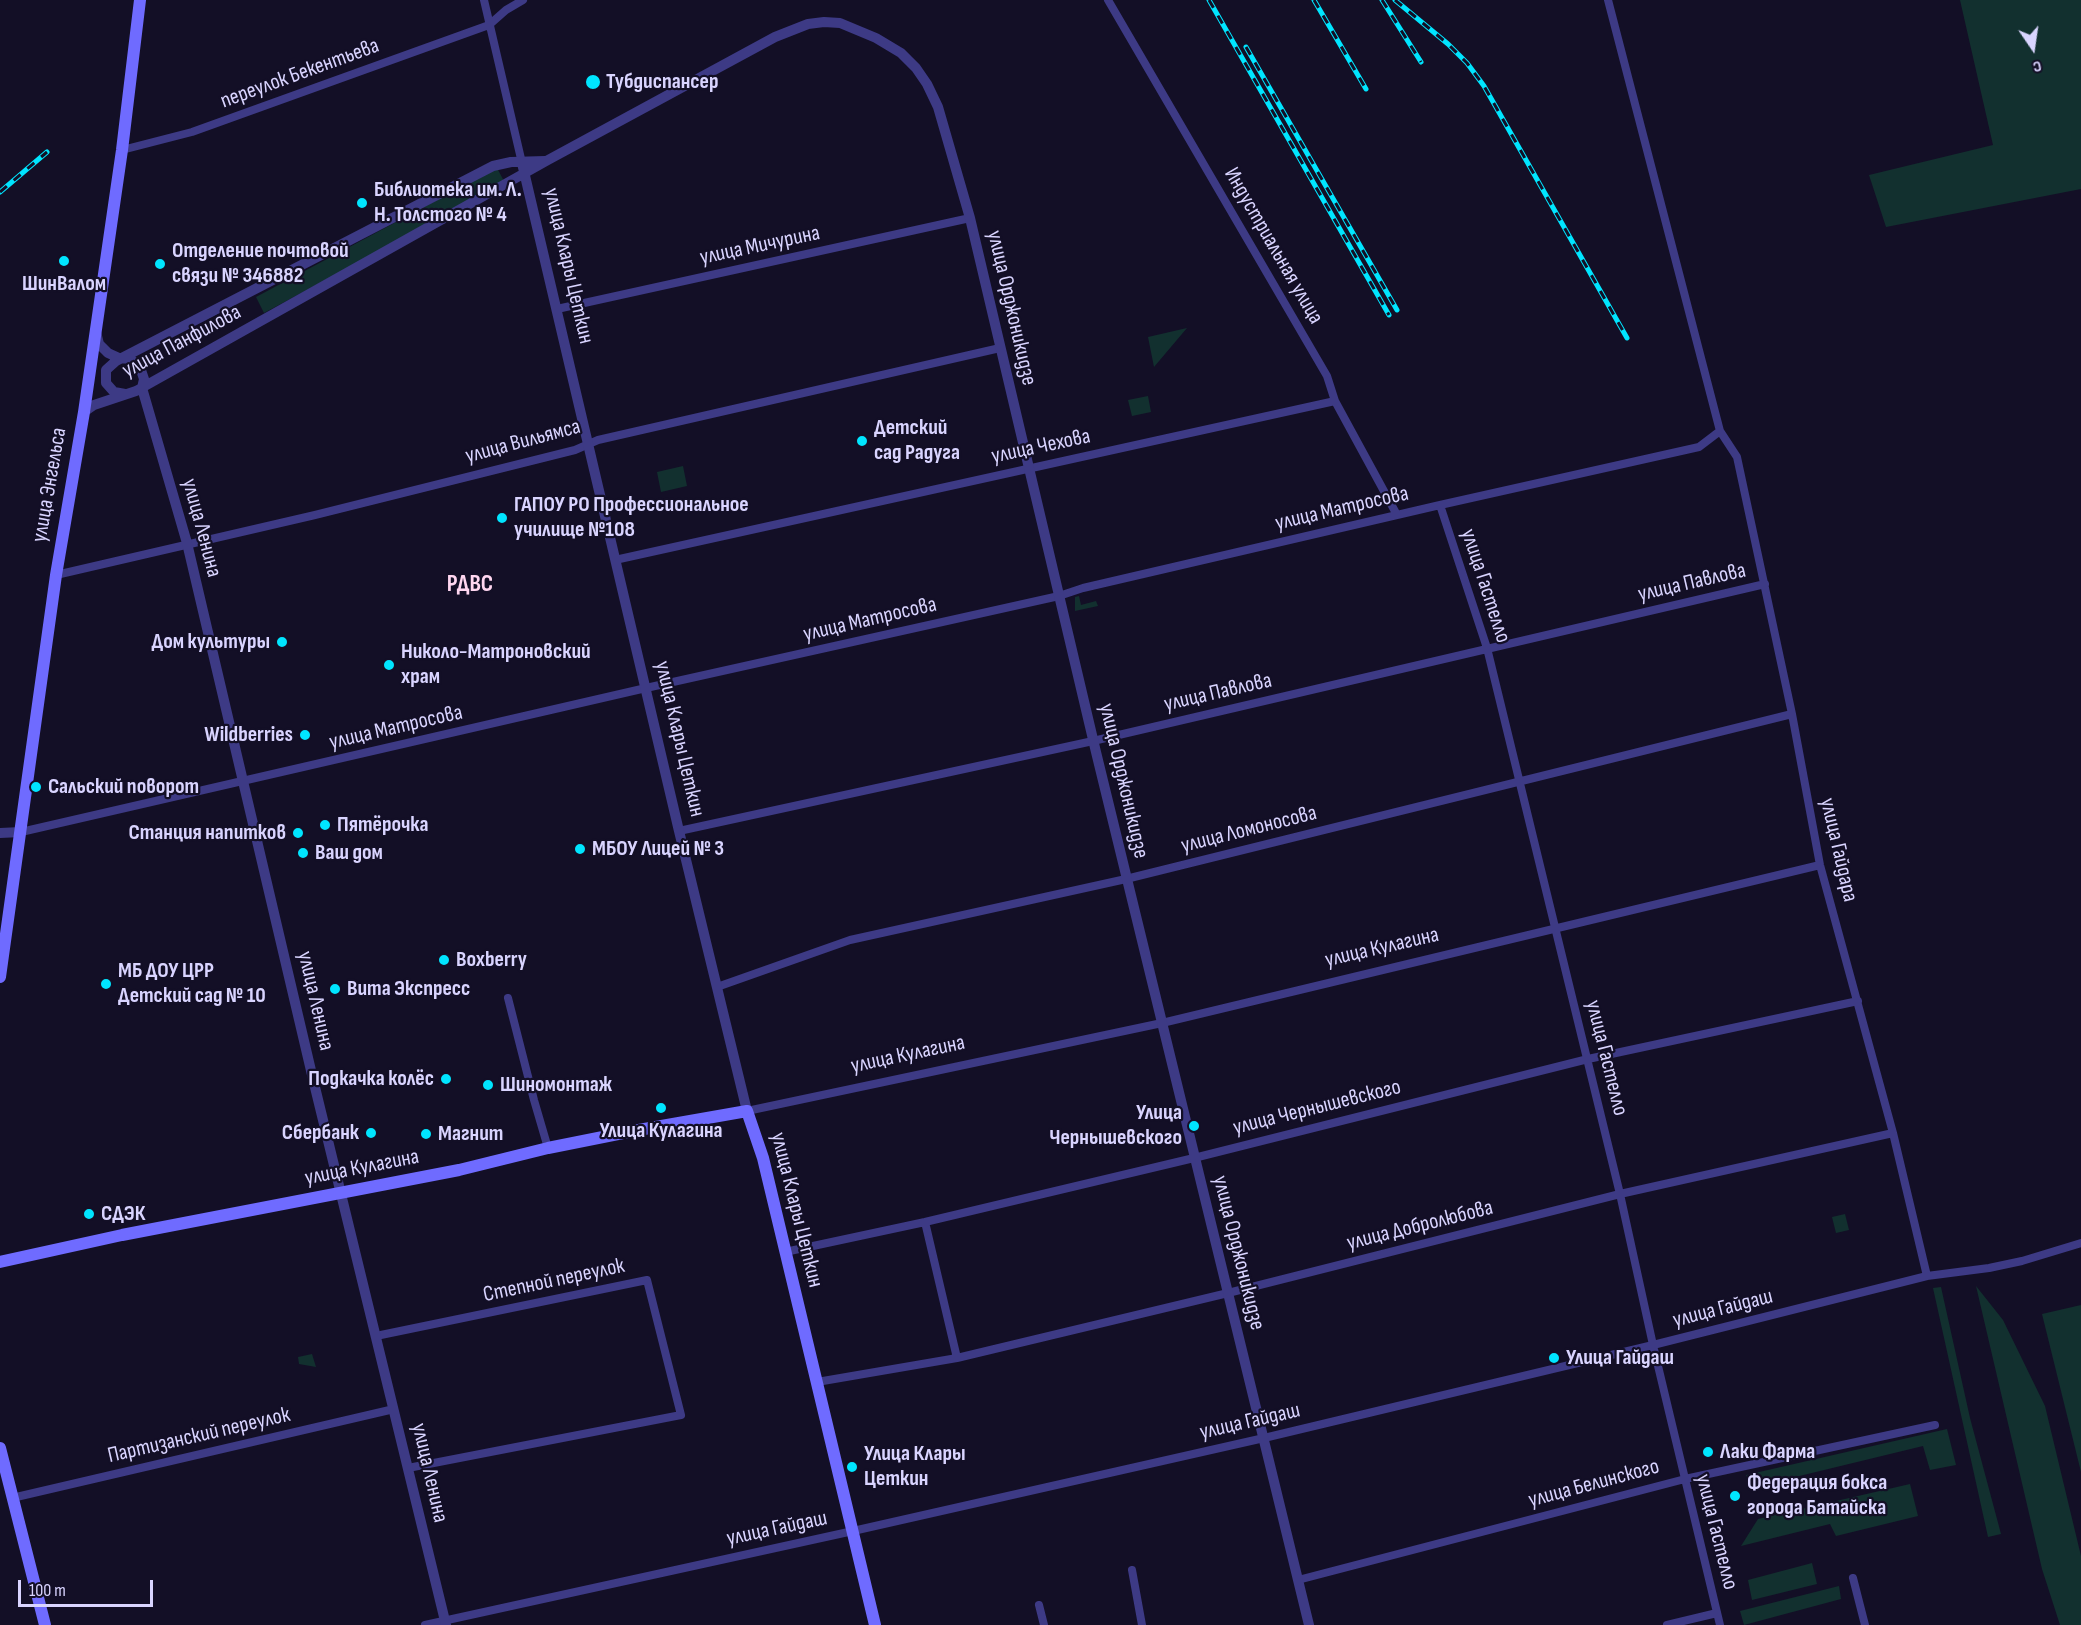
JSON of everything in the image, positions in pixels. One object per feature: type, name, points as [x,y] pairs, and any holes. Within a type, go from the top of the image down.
[{"type":"main road","name":"улица Энгельса","points":[[0,977],[56,575],[84,412],[122,150],[140,0]]},
{"type":"main road","name":"улица Кулагина","points":[[0,1262],[122,1235],[459,1170],[548,1148],[747,1111]]},
{"type":"main road","name":"улица Клары Цеткин","points":[[747,1111],[762,1158],[875,1625]]},
{"type":"main road","points":[[0,1448],[45,1625]]},
{"type":"street","name":"улица Клары Цеткин","points":[[484,0],[747,1111]]},
{"type":"street","name":"переулок Бекентьева","points":[[122,150],[192,132],[489,25],[506,10],[523,0]]},
{"type":"street","name":"Индустриальная улица","points":[[1108,0],[1327,375],[1335,401],[1397,515]]},
{"type":"street","points":[[1608,0],[1720,431]]},
{"type":"street","name":"улица Орджоникидзе","points":[[808,24],[840,23],[892,47],[915,68],[927,84],[938,107],[970,218],[1126,879],[1309,1625]]},
{"type":"street","name":"улица Панфилова","points":[[84,412],[94,405],[141,388],[525,175],[548,160],[775,37],[808,24]]},
{"type":"street","name":"улица Панфилова","points":[[89,375],[102,365],[119,360],[493,166],[512,162],[548,160]]},
{"type":"street","name":"улица Мичурина","points":[[557,309],[970,218]]},
{"type":"street","name":"улица Панфилова","points":[[95,329],[99,344],[119,360]]},
{"type":"street","name":"улица Вильямса","points":[[56,575],[575,450],[608,437],[1000,348]]},
{"type":"street","points":[[128,394],[114,392],[106,383],[106,370],[119,360],[137,362],[144,379],[141,388]]},
{"type":"street","name":"улица Ленина","points":[[141,388],[187,543],[445,1623]]},
{"type":"street","name":"улица Чехова","points":[[615,560],[1335,401]]},
{"type":"street","name":"улица Матросова","points":[[21,832],[646,688],[1059,596],[1083,588],[1699,447],[1720,431]]},
{"type":"street","name":"улица Гайдара","points":[[1720,431],[1737,457],[1792,714],[1820,865],[1893,1133],[1927,1276]]},
{"type":"street","name":"улица Гастелло","points":[[1440,505],[1487,648],[1588,1059],[1720,1625]]},
{"type":"street","name":"улица Павлова","points":[[679,831],[1093,741],[1765,584]]},
{"type":"street","name":"улица Ломоносова","points":[[717,987],[850,940],[1126,879],[1792,714]]},
{"type":"street","points":[[0,833],[21,832]]},
{"type":"street","name":"улица Кулагина","points":[[747,1111],[1162,1023],[1820,865]]},
{"type":"street","points":[[508,998],[548,1148]]},
{"type":"street","name":"улица Чернышевского","points":[[785,1252],[925,1222],[1194,1158],[1588,1059],[1858,1001]]},
{"type":"street","name":"улица Добролюбова","points":[[817,1382],[957,1358],[1228,1293],[1620,1194],[1893,1133]]},
{"type":"street","points":[[925,1222],[957,1358]]},
{"type":"street","name":"улица Гайдаш","points":[[425,1625],[445,1623],[1264,1438],[1653,1345],[1927,1276],[2022,1261],[2081,1243]]},
{"type":"street","name":"Степной переулок","points":[[376,1336],[647,1280],[681,1415],[408,1468]]},
{"type":"street","name":"Партизанский переулок","points":[[12,1498],[394,1409]]},
{"type":"street","name":"улица Белинского","points":[[1298,1580],[1685,1479],[1935,1425]]},
{"type":"street","points":[[1132,1570],[1142,1625]]},
{"type":"street","points":[[1853,1578],[1866,1625]]},
{"type":"street","points":[[1039,1605],[1044,1625]]},
{"type":"street","points":[[1667,1625],[1718,1613]]},
{"type":"green space","points":[[1960,0],[2081,0],[2081,189],[1886,227],[1869,175],[1993,145]]},
{"type":"green space","points":[[497,168],[505,183],[264,313],[256,297]]},
{"type":"green space","points":[[1187,328],[1154,367],[1148,337]]},
{"type":"green space","points":[[1148,396],[1151,412],[1132,416],[1128,400]]},
{"type":"green space","points":[[683,466],[687,486],[661,492],[657,472]]},
{"type":"green space","points":[[1079,596],[1081,605],[1096,601],[1098,606],[1075,611],[1075,597]]},
{"type":"green space","points":[[1845,1214],[1849,1230],[1836,1233],[1832,1217]]},
{"type":"green space","points":[[1976,1286],[2003,1320],[2045,1406],[2081,1556],[2081,1625],[2060,1625],[2042,1569]]},
{"type":"green space","points":[[1941,1287],[1970,1418],[2001,1534],[1988,1537],[1933,1288]]},
{"type":"green space","points":[[2081,1305],[2081,1472],[2042,1314]]},
{"type":"green space","points":[[312,1354],[316,1367],[299,1364],[298,1357]]},
{"type":"green space","points":[[1947,1429],[1956,1465],[1930,1470],[1923,1446],[1750,1488],[1746,1475]]},
{"type":"green space","points":[[1910,1484],[1918,1516],[1836,1536],[1830,1524],[1741,1546],[1758,1519]]},
{"type":"green space","points":[[1812,1563],[1817,1584],[1752,1600],[1748,1580]]},
{"type":"green space","points":[[1839,1586],[1841,1599],[1744,1625],[1740,1611]]},
{"type":"railway","points":[[1209,0],[1389,315]]},
{"type":"railway","points":[[1314,0],[1366,89]]},
{"type":"railway","points":[[1382,0],[1421,62]]},
{"type":"railway","points":[[1395,0],[1448,44],[1467,63],[1484,86],[1627,338]]},
{"type":"railway","points":[[1246,47],[1397,310]]},
{"type":"railway","points":[[0,192],[47,152]]},
{"type":"place","name":"Тубдиспансер","points":[[593,82]]},
{"type":"place","name":"Библиотека им. Л. Н. Толстого № 4","points":[[362,203]]},
{"type":"place","name":"ШинВалом","points":[[64,261]]},
{"type":"place","name":"Отделение почтовой связи № 346882","points":[[160,264]]},
{"type":"place","name":"Детский сад Радуга","points":[[862,441]]},
{"type":"place","name":"ГАПОУ РО Профессиональное училище №108","points":[[502,518]]},
{"type":"place","name":"Дом культуры","points":[[282,642]]},
{"type":"place","name":"Николо-Матроновский храм","points":[[389,665]]},
{"type":"place","name":"Wildberries","points":[[305,735]]},
{"type":"place","name":"Сальский поворот","points":[[36,787]]},
{"type":"place","name":"Пятёрочка","points":[[325,825]]},
{"type":"place","name":"Станция напитков","points":[[298,833]]},
{"type":"place","name":"МБОУ Лицей № 3","points":[[580,849]]},
{"type":"place","name":"Ваш дом","points":[[303,853]]},
{"type":"place","name":"Boxberry","points":[[444,960]]},
{"type":"place","name":"МБ ДОУ ЦРР Детский сад № 10","points":[[106,984]]},
{"type":"place","name":"Вита Экспресс","points":[[335,989]]},
{"type":"place","name":"Подкачка колёс","points":[[446,1079]]},
{"type":"place","name":"Шиномонтаж","points":[[488,1085]]},
{"type":"place","name":"Улица Кулагина","points":[[661,1108]]},
{"type":"place","name":"Улица Чернышевского","points":[[1194,1126]]},
{"type":"place","name":"Сбербанк","points":[[371,1133]]},
{"type":"place","name":"Магнит","points":[[426,1134]]},
{"type":"place","name":"СДЭК","points":[[89,1214]]},
{"type":"place","name":"Улица Гайдаш","points":[[1554,1358]]},
{"type":"place","name":"Лаки Фарма","points":[[1708,1452]]},
{"type":"place","name":"Улица Клары Цеткин","points":[[852,1467]]},
{"type":"place","name":"Федерация бокса города Батайска","points":[[1735,1496]]},
{"type":"district","name":"РДВС","points":[[470,585]]}]
